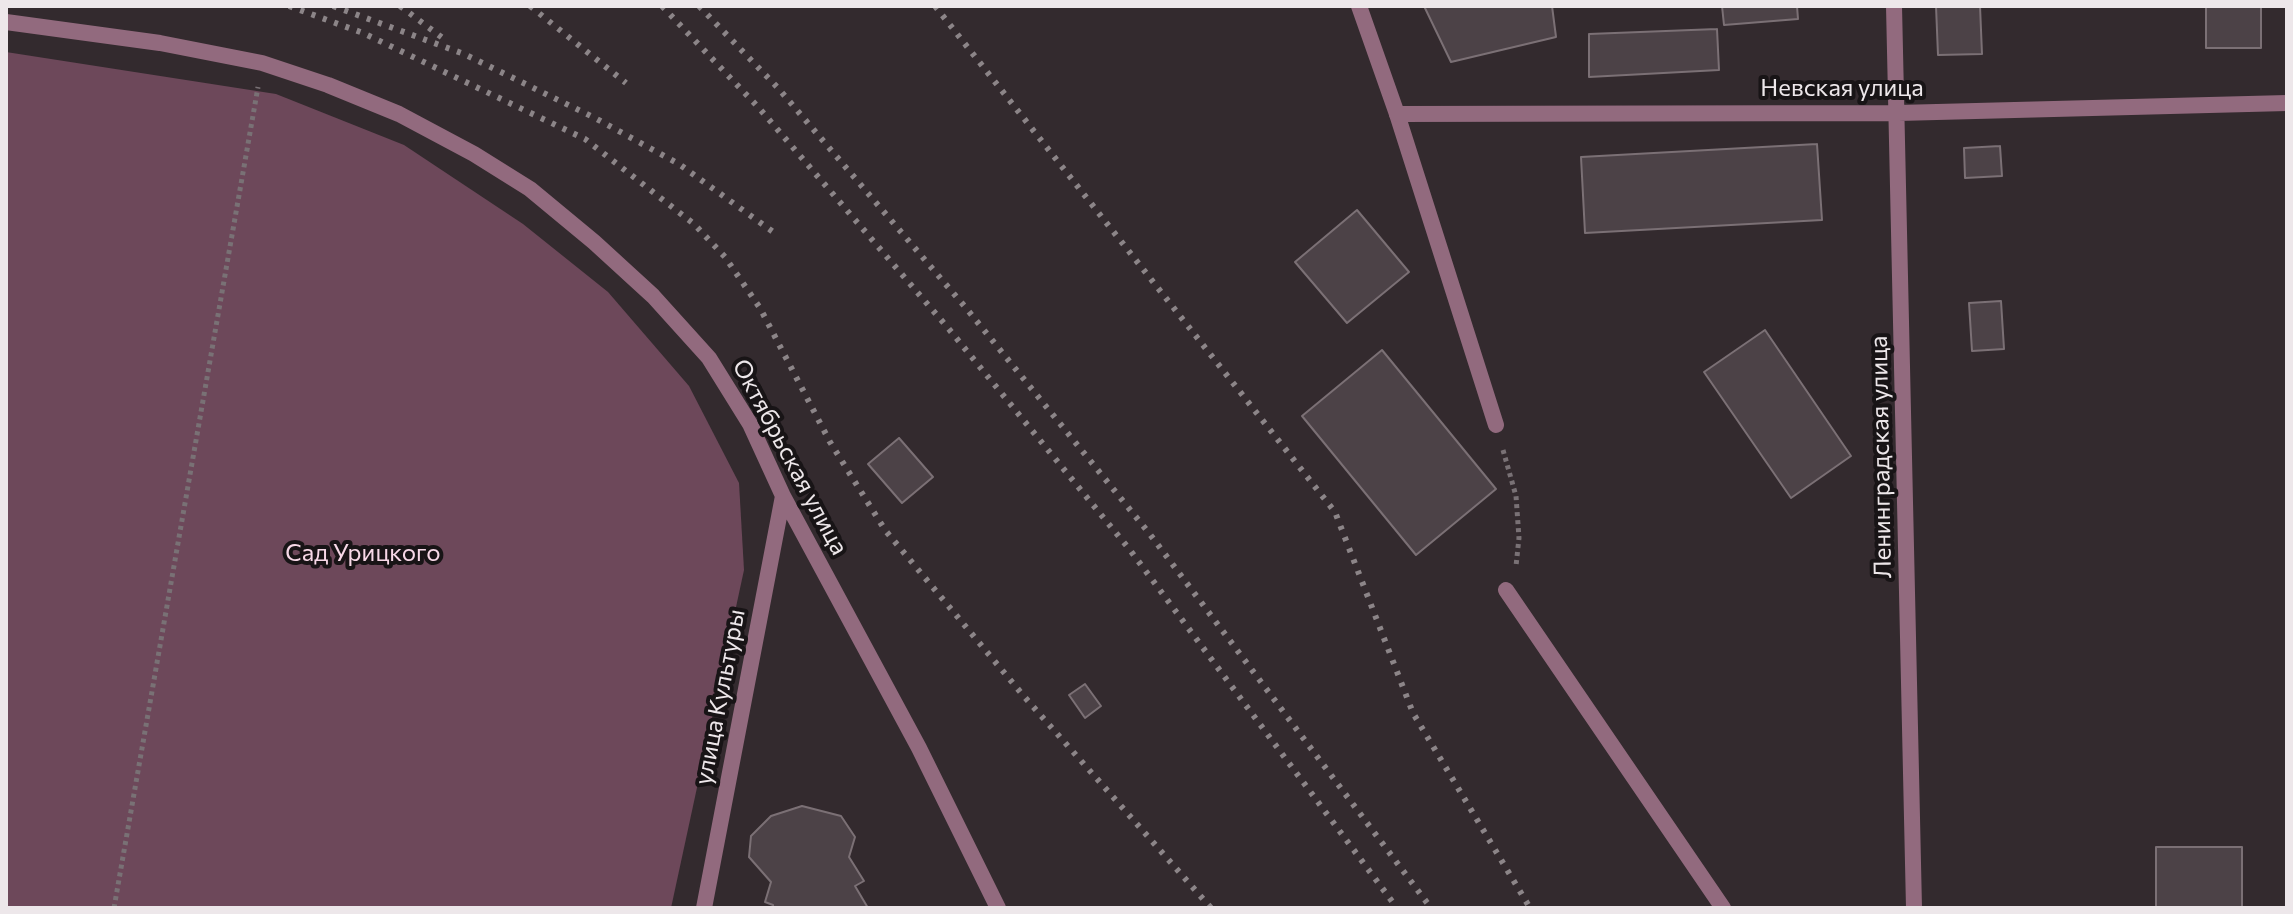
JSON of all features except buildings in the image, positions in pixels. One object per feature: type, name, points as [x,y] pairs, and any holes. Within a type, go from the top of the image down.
[{"type":"street","points":[[1359,6],[1397,114],[1496,425]]},
{"type":"street","name":"Ленинградская улица","points":[[1894,6],[1914,908]]},
{"type":"street","name":"Октябрьская улица","points":[[6,22],[160,43],[262,63],[399,114],[530,189],[594,242],[653,296],[709,358],[750,424],[783,496],[919,748],[998,908]]},
{"type":"street","name":"Невская улица","points":[[1397,114],[1898,113],[2287,103]]},
{"type":"street","name":"улица Культуры","points":[[704,908],[783,496]]},
{"type":"street","points":[[1506,590],[1723,908]]},
{"type":"path","points":[[114,908],[262,63]]},
{"type":"path","points":[[1496,425],[1516,496],[1519,538],[1516,566],[1506,590]]},
{"type":"green space","name":"Сад Урицкого","points":[[6,52],[276,94],[404,145],[523,224],[608,292],[689,386],[739,483],[744,570],[671,908],[6,908]]},
{"type":"railway","points":[[289,6],[363,33],[585,139],[694,224],[725,257],[760,308],[830,442],[885,530],[1022,694],[1211,908]]},
{"type":"railway","points":[[333,6],[464,54],[595,118],[679,164],[776,234]]},
{"type":"railway","points":[[400,6],[448,42]]},
{"type":"railway","points":[[530,6],[626,83]]},
{"type":"railway","points":[[662,6],[759,108],[948,328],[1130,550],[1397,908]]},
{"type":"railway","points":[[699,6],[778,88],[966,308],[1149,533],[1431,908]]},
{"type":"railway","points":[[935,6],[1335,512],[1413,713],[1530,908]]}]
